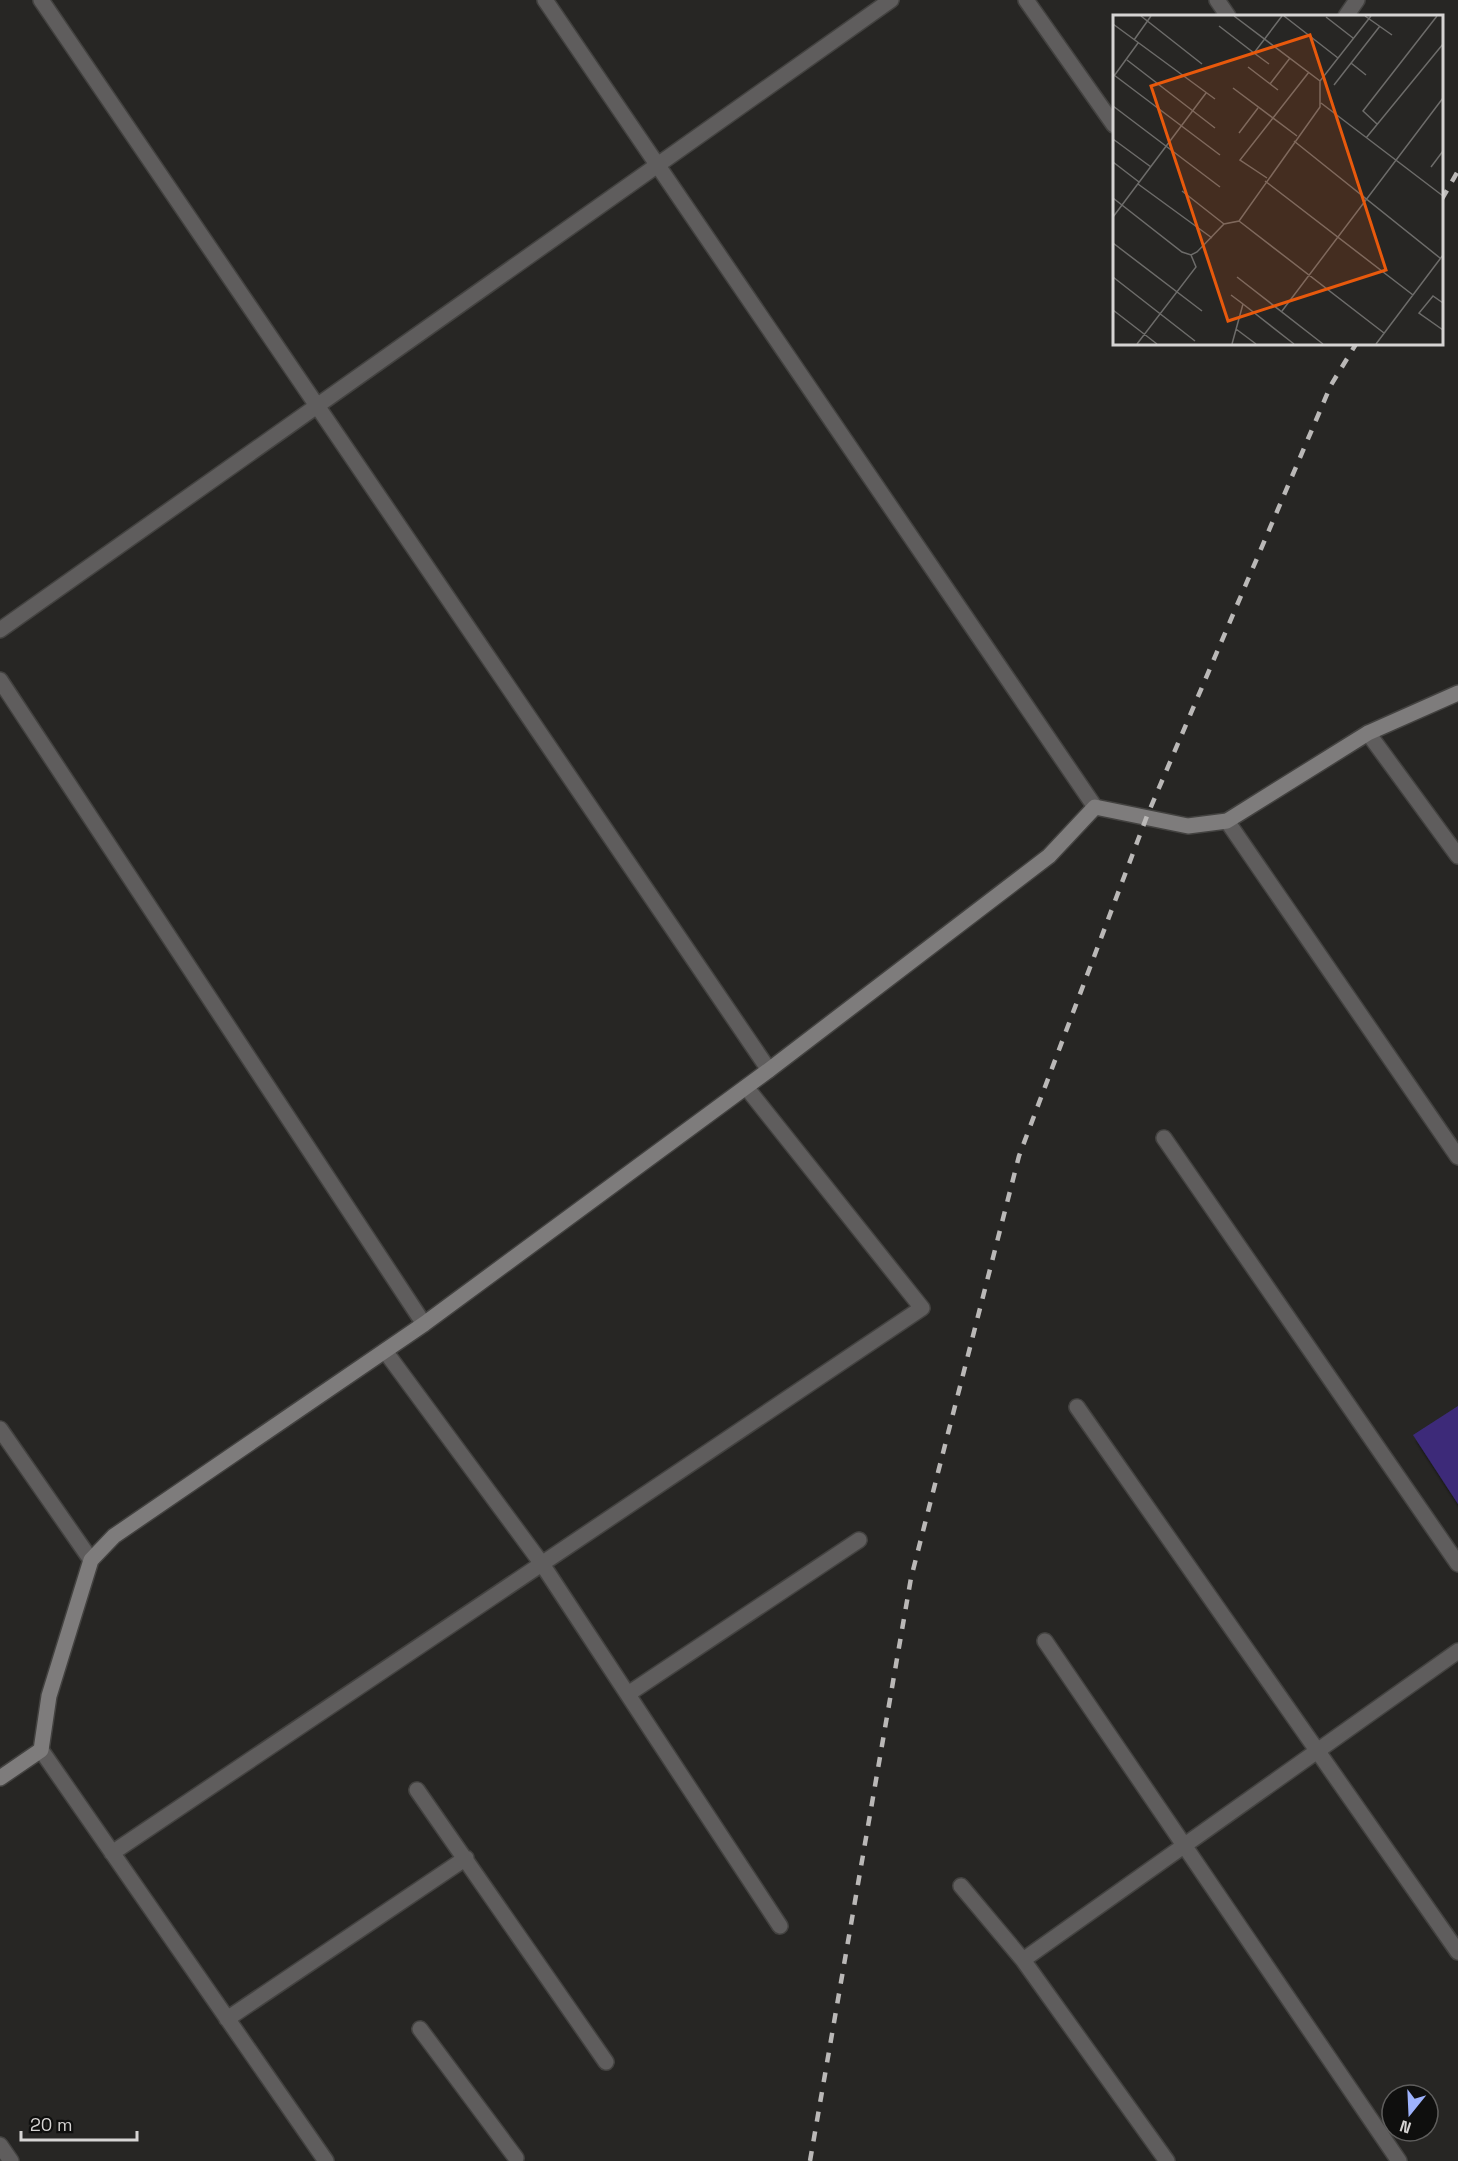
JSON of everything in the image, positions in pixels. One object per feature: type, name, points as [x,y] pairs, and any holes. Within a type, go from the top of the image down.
[{"type":"street","points":[[41,0],[769,1070]]},
{"type":"street","points":[[545,0],[1095,807],[1188,825],[1227,821],[1368,733],[1458,693]]},
{"type":"street","points":[[0,630],[891,0]]},
{"type":"street","points":[[1026,0],[1113,124]]},
{"type":"street","points":[[1217,0],[1227,15]]},
{"type":"street","points":[[1347,15],[1357,0]]},
{"type":"street","points":[[0,680],[424,1324]]},
{"type":"street","points":[[1368,733],[1458,856]]},
{"type":"street","points":[[326,2161],[41,1750],[49,1696],[91,1560],[114,1536],[424,1324],[769,1070],[1050,856],[1095,807]]},
{"type":"street","points":[[1227,821],[1458,1157]]},
{"type":"street","points":[[112,1853],[922,1308],[746,1087]]},
{"type":"street","points":[[1164,1138],[1458,1564]]},
{"type":"street","points":[[385,1351],[542,1564],[780,1926]]},
{"type":"street","points":[[1077,1407],[1458,1952]]},
{"type":"street","points":[[0,1428],[91,1560]]},
{"type":"street","points":[[628,1694],[860,1540]]},
{"type":"street","points":[[1045,1641],[1399,2161]]},
{"type":"street","points":[[1023,1960],[1458,1651]]},
{"type":"street","points":[[0,1778],[41,1750]]},
{"type":"street","points":[[417,1790],[606,2062]]},
{"type":"street","points":[[227,2019],[466,1858]]},
{"type":"street","points":[[961,1886],[1023,1960],[1167,2161]]},
{"type":"street","points":[[420,2029],[515,2160]]},
{"type":"street","points":[[0,2145],[11,2161]]},
{"type":"building","points":[[1458,1406],[1458,1504],[1413,1435]]},
{"type":"railway","points":[[1443,197],[1458,171]]},
{"type":"railway","points":[[810,2161],[911,1578],[1019,1156],[1147,816],[1331,385],[1355,345]]}]
